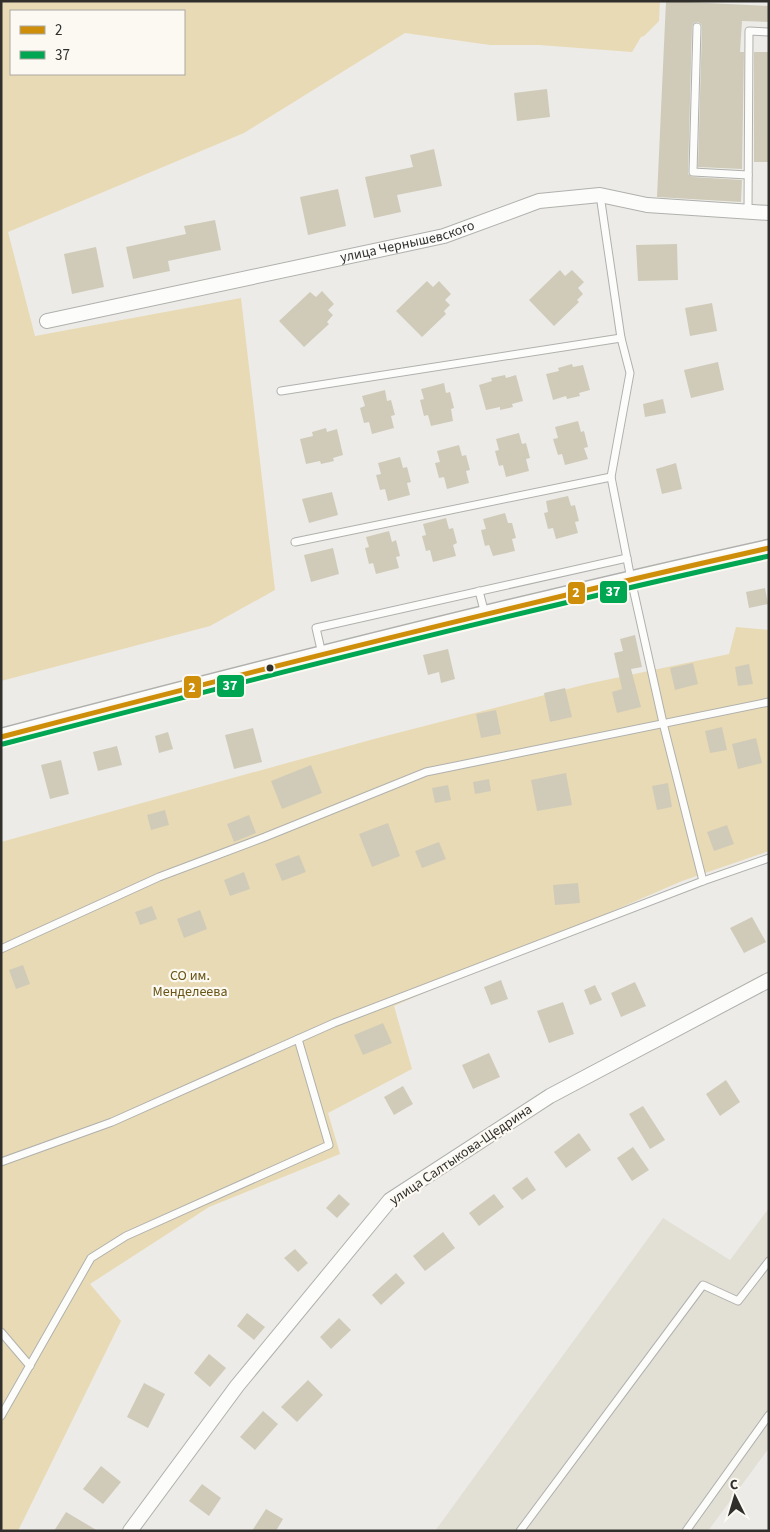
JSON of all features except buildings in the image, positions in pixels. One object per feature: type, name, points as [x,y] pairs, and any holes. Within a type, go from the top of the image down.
[{"type":"street","name":"улица Чернышевского","points":[[47,321],[444,236],[538,201],[600,195],[647,205],[769,213]]},
{"type":"street","points":[[1,737],[322,654],[631,579],[769,548]]},
{"type":"street","name":"улица Салтыкова-Щедрина","points":[[130,1531],[238,1386],[390,1200],[550,1096],[769,980]]},
{"type":"lane","points":[[697,27],[693,172],[748,175]]},
{"type":"lane","points":[[748,211],[749,31],[769,32]]},
{"type":"lane","points":[[600,195],[621,338],[630,372],[611,477],[631,579],[663,723],[703,881]]},
{"type":"lane","points":[[281,391],[621,338]]},
{"type":"lane","points":[[295,542],[611,477]]},
{"type":"lane","points":[[322,654],[316,628],[627,558]]},
{"type":"lane","points":[[480,591],[485,614]]},
{"type":"lane","points":[[1,950],[159,877],[266,837],[426,772],[769,702]]},
{"type":"lane","points":[[1,1162],[112,1122],[334,1023],[703,881],[769,858]]},
{"type":"lane","points":[[1,1416],[91,1258],[126,1236],[329,1145],[298,1039]]},
{"type":"lane","points":[[520,1531],[703,1285],[738,1301],[769,1261]]},
{"type":"lane","points":[[1,1332],[30,1366]]},
{"type":"lane","points":[[686,1531],[769,1416]]},
{"type":"shaded area","points":[[769,1208],[769,1448],[708,1531],[435,1531],[663,1218],[730,1260]]},
{"type":"green space","points":[[1,1],[660,1],[659,21],[641,37],[632,52],[539,45],[490,45],[405,33],[244,133],[8,232],[35,336],[241,298],[275,590],[210,626],[1,681]]},
{"type":"green space","name":"СО им. Менделеева","points":[[736,627],[769,630],[769,851],[682,881],[394,1006],[412,1069],[328,1113],[340,1154],[209,1207],[90,1284],[121,1321],[18,1531],[1,1531],[1,842],[374,739],[587,684],[729,654]]},
{"type":"transit line","name":"2","points":[[1,737],[384,639],[769,548]]},
{"type":"transit line","name":"37","points":[[3,744],[385,647],[769,556]]}]
